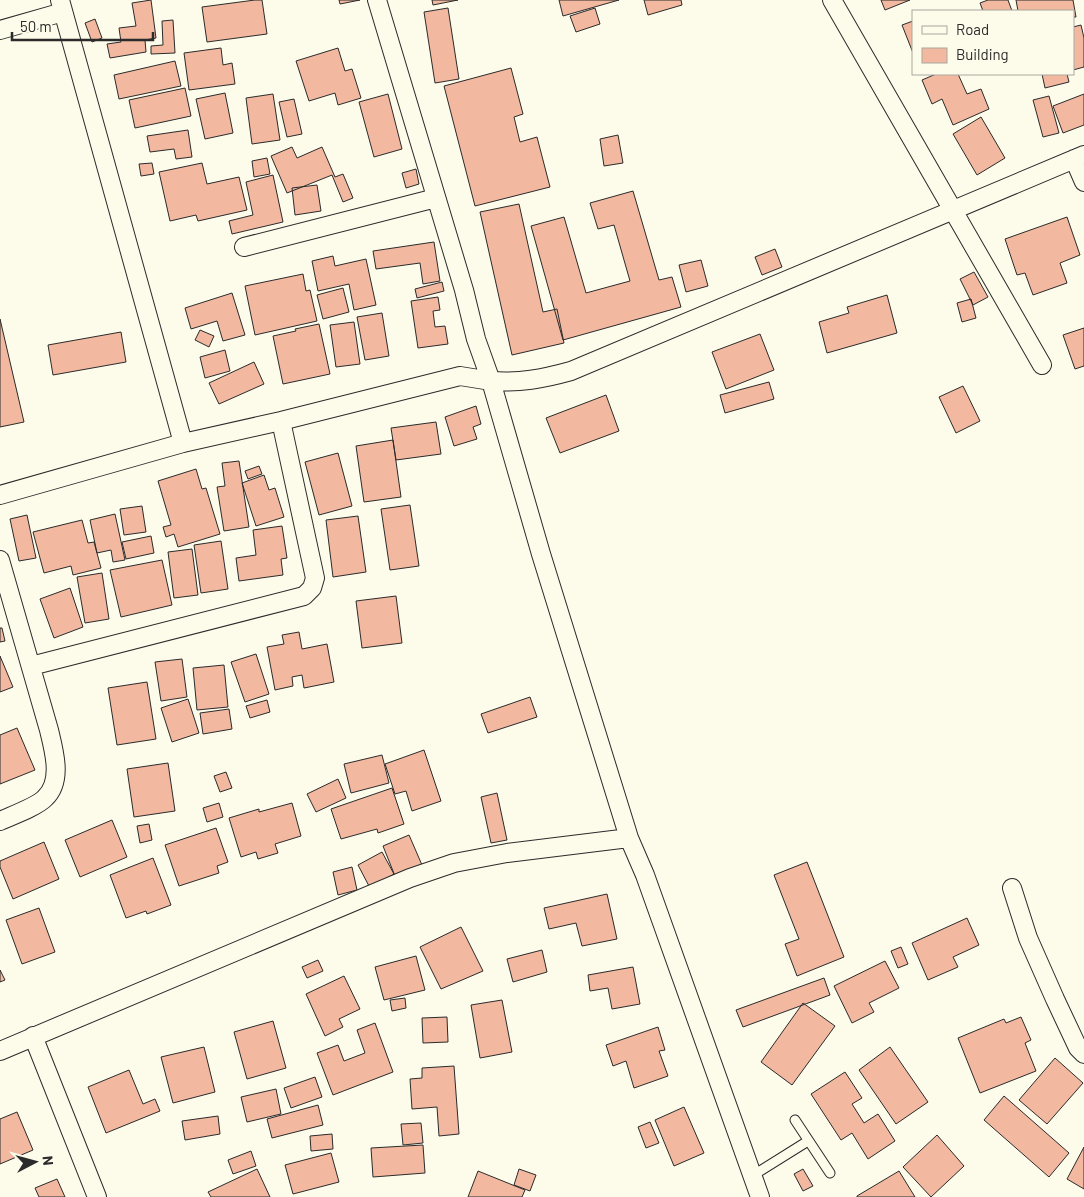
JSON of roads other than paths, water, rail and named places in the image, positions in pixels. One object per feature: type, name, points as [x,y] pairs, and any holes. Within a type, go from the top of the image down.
[{"type":"street","points":[[377,0],[464,290],[476,339],[491,381],[541,554],[629,838],[645,875],[760,1197]]},
{"type":"street","points":[[832,0],[1042,365]]},
{"type":"street","points":[[0,30],[62,6],[183,443]]},
{"type":"street","points":[[0,495],[183,443],[281,421],[460,376],[512,383],[538,380],[570,371],[1079,157],[1084,182]]},
{"type":"street","points":[[244,247],[436,198]]},
{"type":"street","points":[[31,666],[304,596],[312,588],[314,578],[281,421]]},
{"type":"street","points":[[0,560],[55,756],[55,777],[51,791],[44,800],[0,822]]},
{"type":"street","points":[[0,1051],[410,878],[454,863],[507,853],[629,838]]},
{"type":"street","points":[[1012,888],[1028,938],[1078,1048],[1084,1054]]},
{"type":"street","points":[[33,1036],[97,1197]]},
{"type":"lane","points":[[794,1120],[830,1173]]},
{"type":"lane","points":[[752,1176],[808,1141]]}]
